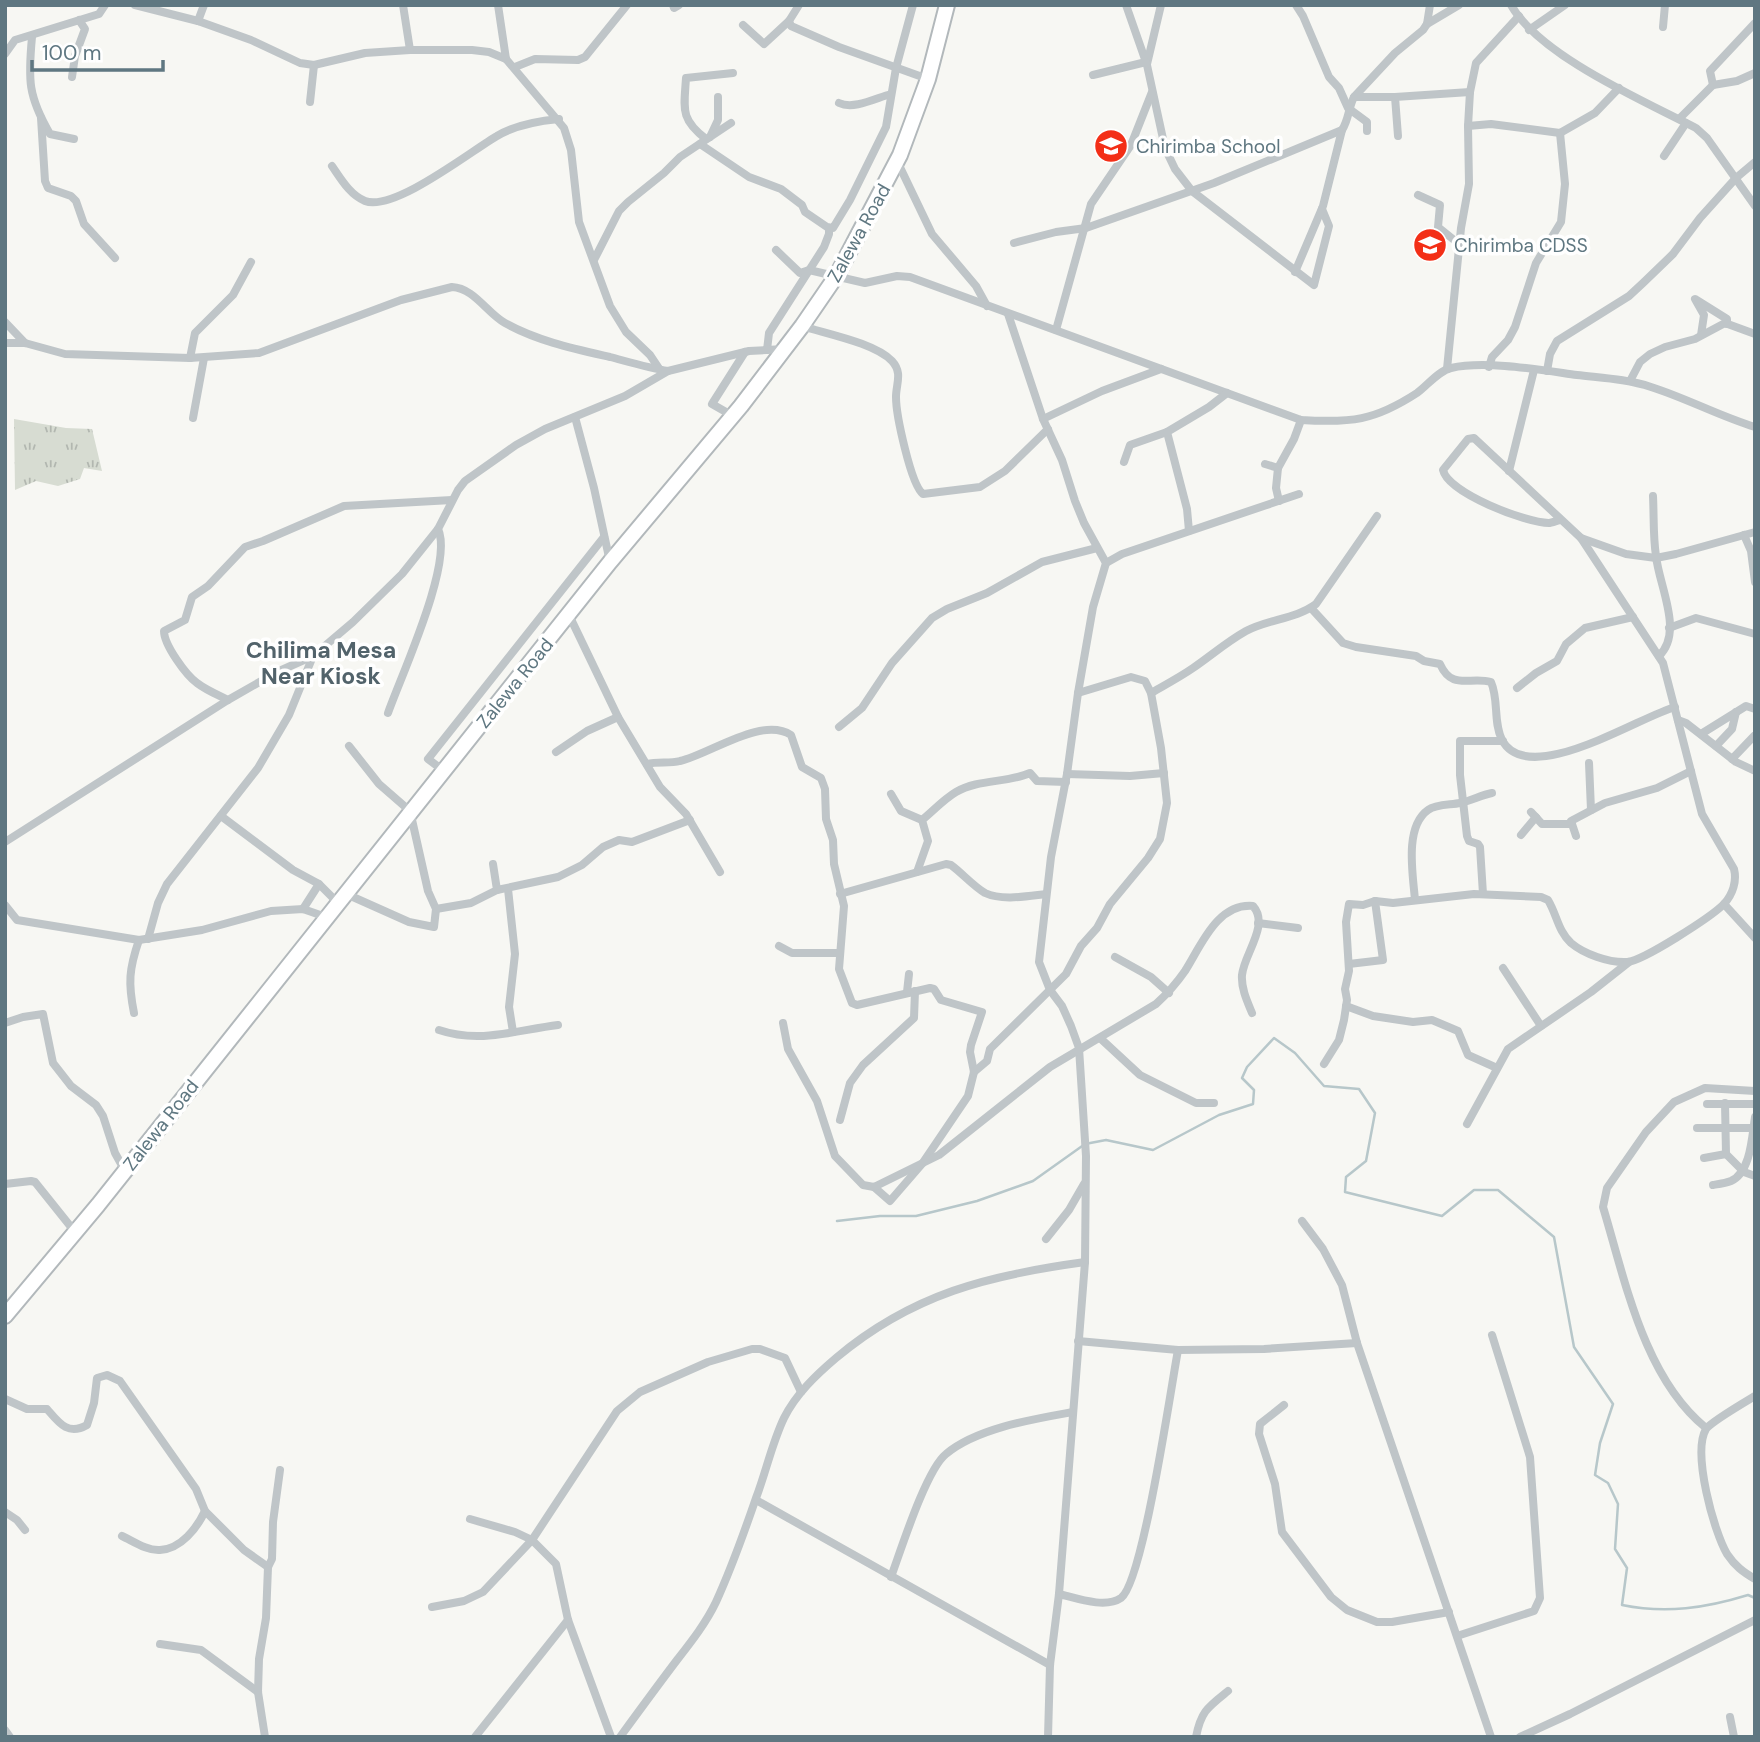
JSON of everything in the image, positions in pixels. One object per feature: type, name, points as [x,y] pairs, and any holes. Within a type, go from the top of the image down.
[{"type":"highway","name":"Zalewa Road","points":[[5,1316],[309,942],[326,916],[610,562],[733,416],[802,326],[837,275],[897,161],[928,79],[947,5]]},
{"type":"street","points":[[5,54],[15,40],[32,37],[99,14],[105,5]]},
{"type":"street","points":[[135,5],[198,21],[251,40],[300,63],[314,65],[365,53],[410,50],[472,50],[489,52],[506,59],[558,119],[571,150],[579,222],[602,286],[619,323],[664,370]]},
{"type":"street","points":[[198,21],[204,5]]},
{"type":"street","points":[[403,5],[410,50]]},
{"type":"street","points":[[498,5],[506,59]]},
{"type":"street","points":[[514,67],[535,60],[579,60],[585,57],[627,5]]},
{"type":"street","points":[[673,5],[674,8],[679,5]]},
{"type":"street","points":[[743,26],[764,44],[789,21],[799,5]]},
{"type":"street","points":[[829,228],[834,226],[850,200],[883,135],[888,121],[896,68],[913,5]]},
{"type":"street","points":[[1126,5],[1146,63],[1168,158],[1192,191],[1314,285],[1329,226],[1322,209]]},
{"type":"street","points":[[1146,63],[1161,5]]},
{"type":"street","points":[[1296,5],[1329,77],[1339,88],[1349,108],[1367,122],[1367,131]]},
{"type":"street","points":[[1427,24],[1430,5]]},
{"type":"street","points":[[1295,272],[1322,209],[1342,130],[1349,120],[1349,108],[1354,97],[1395,53],[1416,37],[1427,24],[1460,5]]},
{"type":"street","points":[[1511,5],[1529,30],[1591,72],[1683,121],[1707,138],[1755,206]]},
{"type":"street","points":[[1529,30],[1565,5]]},
{"type":"street","points":[[1663,27],[1665,5]]},
{"type":"street","points":[[1447,369],[1459,244],[1469,184],[1470,92],[1478,60],[1519,16]]},
{"type":"street","points":[[72,77],[75,55],[85,29],[79,20]]},
{"type":"street","points":[[789,21],[791,26],[803,32],[928,79]]},
{"type":"street","points":[[1713,85],[1710,71],[1755,23]]},
{"type":"street","points":[[32,37],[30,87],[41,118],[50,134],[74,139]]},
{"type":"street","points":[[1093,75],[1146,63]]},
{"type":"street","points":[[310,102],[314,65]]},
{"type":"street","points":[[1664,156],[1683,121],[1713,85],[1737,81],[1755,73]]},
{"type":"street","points":[[733,74],[685,78],[683,111],[690,127],[749,177],[781,189],[802,205],[805,212],[829,228]]},
{"type":"street","points":[[1468,126],[1491,124],[1560,133],[1595,113],[1619,88]]},
{"type":"street","points":[[1056,330],[1096,194],[1131,145],[1152,92]]},
{"type":"street","points":[[1354,97],[1470,92]]},
{"type":"street","points":[[839,103],[843,106],[860,104],[891,94]]},
{"type":"street","points":[[705,140],[718,120],[718,97]]},
{"type":"street","points":[[1395,97],[1398,136]]},
{"type":"street","points":[[41,118],[45,181],[48,188],[71,196],[76,201],[84,224],[115,258]]},
{"type":"street","points":[[332,166],[345,185],[364,200],[375,202],[424,184],[498,135],[514,128],[558,119]]},
{"type":"street","points":[[594,260],[619,211],[680,157],[731,123]]},
{"type":"street","points":[[1014,243],[1056,232],[1086,228],[1192,191],[1342,130]]},
{"type":"street","points":[[1489,367],[1492,357],[1508,340],[1515,327],[1536,263],[1561,222],[1565,184],[1560,133]]},
{"type":"street","points":[[897,161],[916,197],[928,228],[976,286],[987,306]]},
{"type":"street","points":[[1547,371],[1550,354],[1557,341],[1636,289],[1672,254],[1736,178],[1755,162]]},
{"type":"street","points":[[1418,195],[1440,205],[1438,227],[1459,244]]},
{"type":"street","points":[[767,350],[769,333],[824,247],[829,228]]},
{"type":"street","points":[[776,250],[800,273],[808,270],[865,283],[897,276],[909,277],[1301,420],[1363,420],[1388,411],[1447,369],[1489,367],[1630,381],[1653,387],[1725,418],[1755,427]]},
{"type":"street","points":[[190,358],[195,333],[233,295],[251,262]]},
{"type":"street","points":[[5,343],[25,343],[65,354],[204,358],[259,353],[401,300],[452,287],[469,293],[503,323],[526,333],[580,350],[664,370]]},
{"type":"street","points":[[1701,335],[1703,315],[1695,299],[1727,319],[1727,324]]},
{"type":"street","points":[[1008,314],[1043,419],[1062,460],[1075,501],[1106,563]]},
{"type":"street","points":[[5,322],[25,343]]},
{"type":"street","points":[[1630,381],[1640,362],[1650,354],[1727,324],[1755,334]]},
{"type":"street","points":[[802,326],[874,350],[892,361],[898,370],[896,399],[906,454],[916,486],[923,494],[980,487],[1005,471],[1048,429]]},
{"type":"street","points":[[5,842],[228,700],[277,672],[313,656],[402,574],[438,529],[465,481],[486,464],[535,434],[636,391],[664,370],[744,352],[784,349]]},
{"type":"street","points":[[733,416],[712,404],[744,352]]},
{"type":"street","points":[[193,418],[204,358]]},
{"type":"street","points":[[1043,419],[1142,374],[1161,369]]},
{"type":"street","points":[[1508,471],[1534,370]]},
{"type":"street","points":[[1126,387],[1142,374]]},
{"type":"street","points":[[1124,462],[1130,445],[1167,432],[1227,393]]},
{"type":"street","points":[[575,417],[610,562]]},
{"type":"street","points":[[1279,501],[1276,488],[1278,468],[1301,420]]},
{"type":"street","points":[[1167,432],[1187,509],[1189,531]]},
{"type":"street","points":[[1467,1124],[1508,1049],[1591,992],[1629,962],[1649,954],[1724,904],[1736,876],[1702,814],[1666,672],[1659,656],[1581,538],[1471,437],[1443,473],[1474,499],[1541,522],[1560,520]]},
{"type":"street","points":[[1265,464],[1278,468]]},
{"type":"street","points":[[1048,1737],[1050,1665],[1059,1594],[1085,1262],[1086,1181],[1079,1048],[1062,1006],[1051,990],[1039,962],[1051,857],[1067,778],[1093,607],[1106,563],[1122,554],[1299,494]]},
{"type":"street","points":[[1653,496],[1656,558],[1669,614],[1667,646],[1659,656]]},
{"type":"street","points":[[228,700],[203,687],[190,676],[166,644],[164,631],[185,620],[192,597],[208,586],[236,554],[245,547],[335,508],[452,500]]},
{"type":"street","points":[[1151,693],[1194,668],[1217,648],[1247,631],[1264,622],[1311,608],[1377,516]]},
{"type":"street","points":[[388,713],[425,620],[433,591],[442,547],[438,529]]},
{"type":"street","points":[[1581,538],[1626,554],[1656,558],[1755,532]]},
{"type":"street","points":[[1744,535],[1751,551],[1755,582]]},
{"type":"street","points":[[444,771],[428,759],[604,537]]},
{"type":"street","points":[[839,727],[862,708],[886,671],[932,618],[987,593],[1042,562],[1097,548]]},
{"type":"street","points":[[1311,608],[1343,643],[1416,656],[1424,661],[1440,664],[1444,673],[1458,681],[1491,682],[1503,741],[1525,754],[1549,757],[1604,738],[1675,707]]},
{"type":"street","points":[[569,615],[618,717],[660,787],[690,820],[720,872]]},
{"type":"street","points":[[1517,688],[1557,661],[1566,644],[1585,628],[1633,617]]},
{"type":"street","points":[[1669,628],[1696,618],[1755,634]]},
{"type":"street","points":[[134,1013],[129,978],[131,963],[144,940],[167,884],[258,768],[283,725],[313,656]]},
{"type":"street","points":[[974,1072],[987,1061],[990,1049],[1071,967],[1081,946],[1097,929],[1110,904],[1160,839],[1167,803],[1151,693],[1145,681],[1131,677],[1078,692]]},
{"type":"street","points":[[1701,734],[1746,706],[1755,709]]},
{"type":"street","points":[[1716,746],[1732,729],[1736,712]]},
{"type":"street","points":[[556,752],[587,731],[618,717]]},
{"type":"street","points":[[1678,720],[1701,734],[1732,759],[1755,771]]},
{"type":"street","points":[[647,764],[659,760],[676,762],[757,732],[779,729],[791,735],[802,767],[821,778],[825,789],[826,819],[833,840],[834,864],[844,914],[839,969],[854,1005],[930,988],[934,989],[941,1000],[982,1011],[970,1052],[974,1072],[968,1096],[922,1164],[891,1201],[874,1188],[863,1185],[835,1156],[817,1101],[789,1049],[783,1023]]},
{"type":"street","points":[[1732,759],[1754,736]]},
{"type":"street","points":[[1483,894],[1480,847],[1468,839],[1460,741],[1503,741]]},
{"type":"street","points":[[221,816],[293,870],[341,898],[410,922],[434,927],[436,908],[428,891],[410,811],[379,783],[349,746]]},
{"type":"street","points":[[1590,763],[1591,810]]},
{"type":"street","points":[[1576,836],[1571,821],[1605,803],[1657,788],[1691,771]]},
{"type":"street","points":[[922,820],[956,792],[1030,773],[1037,781],[1164,773]]},
{"type":"street","points":[[1415,900],[1412,844],[1416,828],[1429,810],[1492,793]]},
{"type":"street","points":[[891,794],[901,811],[922,820]]},
{"type":"street","points":[[1521,835],[1534,814],[1542,824],[1572,824]]},
{"type":"street","points":[[436,908],[471,903],[497,890],[558,877],[582,865],[603,847],[614,842],[632,842],[690,820]]},
{"type":"street","points":[[917,872],[928,841],[922,820]]},
{"type":"street","points":[[493,864],[497,890]]},
{"type":"street","points":[[840,894],[941,864],[951,864],[992,895],[1003,897],[1046,894]]},
{"type":"street","points":[[303,909],[320,884]]},
{"type":"street","points":[[508,889],[515,954],[509,1000],[513,1032]]},
{"type":"street","points":[[1324,1065],[1339,1040],[1346,1006],[1345,989],[1349,964],[1346,922],[1349,904],[1363,905],[1375,901],[1393,903],[1483,894],[1541,897],[1548,900],[1558,926],[1573,945],[1602,958],[1629,962]]},
{"type":"street","points":[[1349,964],[1383,960],[1375,901]]},
{"type":"street","points":[[1724,904],[1755,938]]},
{"type":"street","points":[[5,905],[17,920],[144,940],[211,928],[271,911],[303,909],[326,916]]},
{"type":"street","points":[[874,1188],[939,1155],[1050,1067],[1141,1014],[1169,993],[1213,925],[1224,914],[1237,908],[1253,906],[1258,911],[1258,923],[1242,972],[1244,994],[1252,1013]]},
{"type":"street","points":[[1258,923],[1297,928]]},
{"type":"street","points":[[779,946],[792,953],[839,953]]},
{"type":"street","points":[[1115,957],[1151,977],[1169,993]]},
{"type":"street","points":[[1503,968],[1542,1026]]},
{"type":"street","points":[[840,1120],[850,1083],[863,1065],[914,1018],[909,974]]},
{"type":"street","points":[[1346,1006],[1373,1016],[1413,1022],[1432,1020],[1458,1031],[1468,1055],[1497,1068]]},
{"type":"street","points":[[5,1023],[43,1014],[53,1063],[71,1086],[96,1105],[103,1115],[115,1153],[125,1171]]},
{"type":"street","points":[[439,1030],[479,1037],[558,1025]]},
{"type":"street","points":[[1100,1038],[1140,1075],[1196,1103],[1213,1103]]},
{"type":"street","points":[[1706,1428],[1687,1413],[1665,1379],[1642,1332],[1603,1206],[1607,1188],[1646,1132],[1674,1102],[1705,1088],[1755,1091]]},
{"type":"street","points":[[1725,1103],[1726,1154],[1743,1171],[1755,1176]]},
{"type":"street","points":[[1707,1104],[1755,1104]]},
{"type":"street","points":[[1713,1185],[1732,1181],[1743,1171],[1755,1117]]},
{"type":"street","points":[[1697,1128],[1753,1128]]},
{"type":"street","points":[[1704,1158],[1726,1154]]},
{"type":"street","points":[[1046,1239],[1069,1210],[1086,1181]]},
{"type":"street","points":[[5,1184],[35,1182],[75,1232]]},
{"type":"street","points":[[1302,1221],[1323,1249],[1342,1285],[1357,1343],[1491,1737]]},
{"type":"street","points":[[620,1737],[695,1636],[715,1604],[785,1417],[801,1392],[844,1351],[911,1307],[980,1282],[1085,1262]]},
{"type":"street","points":[[1457,1636],[1534,1611],[1539,1598],[1530,1457],[1493,1335]]},
{"type":"street","points":[[1078,1341],[1178,1350],[1264,1349],[1357,1343]]},
{"type":"street","points":[[432,1607],[464,1601],[483,1592],[532,1540],[607,1423],[640,1392],[708,1362],[760,1349],[785,1357],[801,1392]]},
{"type":"street","points":[[1059,1594],[1112,1602],[1127,1591],[1141,1553],[1178,1350]]},
{"type":"street","points":[[5,1399],[27,1409],[47,1409],[65,1428],[76,1430],[87,1425],[94,1403],[97,1378],[107,1375],[120,1381],[196,1489],[205,1511],[244,1550],[268,1567]]},
{"type":"street","points":[[1755,1396],[1706,1428],[1702,1443],[1703,1482],[1717,1532],[1727,1554],[1739,1570],[1755,1579]]},
{"type":"street","points":[[1284,1405],[1260,1424],[1259,1434],[1275,1484],[1279,1524],[1288,1543],[1331,1597],[1347,1610],[1377,1622],[1449,1612]]},
{"type":"street","points":[[891,1577],[926,1485],[944,1455],[974,1437],[1034,1419],[1073,1412]]},
{"type":"street","points":[[265,1737],[258,1692],[268,1567],[272,1559],[272,1522],[280,1470]]},
{"type":"street","points":[[756,1500],[1050,1665]]},
{"type":"street","points":[[5,1511],[25,1530]]},
{"type":"street","points":[[122,1536],[159,1550],[171,1547],[184,1541],[205,1511]]},
{"type":"street","points":[[470,1519],[532,1540],[556,1564],[568,1620],[611,1737]]},
{"type":"street","points":[[475,1737],[568,1620]]},
{"type":"street","points":[[1520,1737],[1755,1620]]},
{"type":"street","points":[[160,1644],[201,1650],[258,1692]]},
{"type":"street","points":[[1196,1737],[1199,1720],[1205,1709],[1228,1691]]},
{"type":"street","points":[[1730,1717],[1734,1737]]},
{"type":"street","points":[[5,1730],[10,1737]]},
{"type":"green space","points":[[14,419],[66,428],[92,429],[102,471],[84,468],[80,479],[58,486],[36,481],[15,490]]},
{"type":"waterway","points":[[837,1221],[880,1216],[916,1216],[977,1201],[1033,1181],[1085,1144],[1106,1140],[1153,1150],[1219,1115],[1253,1104],[1254,1090],[1242,1078],[1247,1067],[1274,1038],[1295,1053],[1324,1086],[1359,1089],[1375,1113],[1366,1161],[1346,1177],[1345,1192],[1442,1216],[1474,1190],[1498,1190],[1554,1237],[1574,1347],[1613,1404],[1600,1443],[1595,1475],[1608,1483],[1618,1504],[1615,1549],[1627,1568],[1622,1605],[1670,1609],[1701,1606],[1748,1595],[1755,1598]]},
{"type":"place","name":"Chirimba School","points":[[1111,146]]},
{"type":"place","name":"Chirimba CDSS","points":[[1430,245]]},
{"type":"district","name":"Chilima Mesa Near Kiosk","points":[[321,663]]}]
